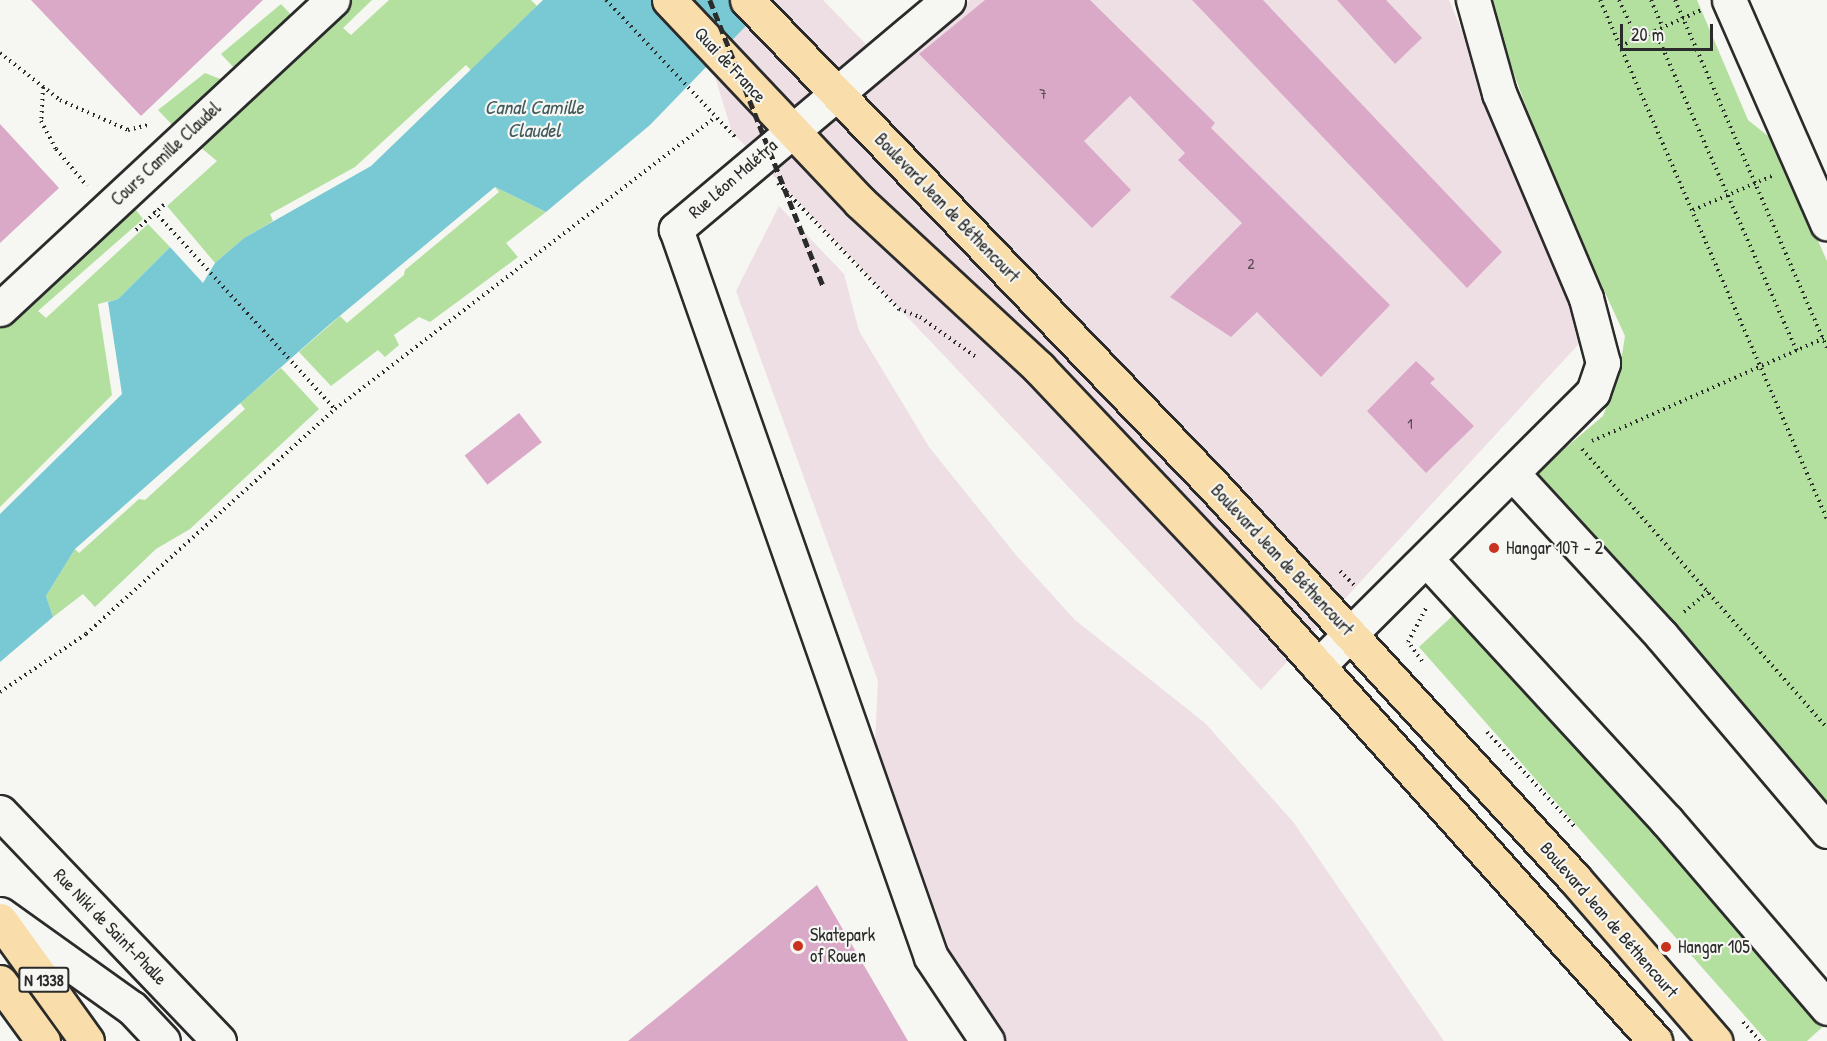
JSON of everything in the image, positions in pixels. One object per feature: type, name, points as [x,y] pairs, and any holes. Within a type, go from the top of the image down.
[{"type":"main road","name":"Quai de France","points":[[669,0],[790,129]]},
{"type":"main road","points":[[747,0],[835,92]]},
{"type":"main road","name":"Boulevard Jean de Béthencourt","points":[[835,92],[1212,484],[1574,878],[1715,1041]]},
{"type":"main road","points":[[790,129],[860,202],[1039,368],[1318,666],[1655,1041]]},
{"type":"main road","name":"N 1338","points":[[0,920],[87,1041]]},
{"type":"main road","name":"N 1338","points":[[0,982],[43,1041]]},
{"type":"street","name":"Cours Camille Claudel","points":[[0,309],[332,0]]},
{"type":"street","name":"Rue Léon Malétra","points":[[948,0],[790,129],[676,229],[931,957],[987,1041]]},
{"type":"street","points":[[1318,666],[1427,560],[1593,392],[1604,363],[1586,298],[1499,93],[1473,0]]},
{"type":"street","points":[[1721,2],[1801,163],[1827,223]]},
{"type":"street","points":[[1513,474],[1661,635],[1827,831]]},
{"type":"street","points":[[1427,560],[1667,821],[1827,1008]]},
{"type":"street","name":"Rue Niki de Saint-Phalle","points":[[0,812],[219,1041]]},
{"type":"street","points":[[0,914],[132,1008],[163,1041]]},
{"type":"path","points":[[606,0],[899,309]]},
{"type":"path","points":[[1600,0],[1827,519]]},
{"type":"path","points":[[1619,0],[1636,39]]},
{"type":"path","points":[[1651,0],[1663,28]]},
{"type":"path","points":[[1675,0],[1825,338],[1827,348]]},
{"type":"path","points":[[1620,46],[1721,2]]},
{"type":"path","points":[[1655,31],[1797,351]]},
{"type":"path","points":[[0,53],[60,100],[128,130],[156,123]]},
{"type":"path","points":[[43,87],[41,121],[76,174]]},
{"type":"path","points":[[0,692],[86,634],[335,409],[716,117]]},
{"type":"path","points":[[1693,210],[1801,163]]},
{"type":"path","points":[[131,187],[335,409]]},
{"type":"path","points":[[1559,427],[1581,448],[1613,429],[1825,338]]},
{"type":"path","points":[[1677,619],[1709,591]]},
{"type":"shaded area","points":[[641,0],[823,0],[888,67],[970,0],[1449,0],[1587,335],[1261,690],[732,132],[715,77]]},
{"type":"shaded area","points":[[779,206],[844,274],[859,331],[929,447],[1016,555],[1075,620],[1205,723],[1294,823],[1444,1041],[1001,1041],[959,976],[875,743],[878,681],[736,291]]},
{"type":"green space","points":[[347,0],[372,0],[343,28],[351,35],[389,0],[531,0],[537,6],[471,70],[466,65],[355,167],[270,214],[273,221],[244,238],[215,263],[167,206],[217,161],[194,142]]},
{"type":"green space","points":[[1493,0],[1697,0],[1748,120],[1773,140],[1827,261],[1827,818],[1532,476],[1603,416],[1619,373],[1625,336],[1552,177],[1496,25]]},
{"type":"green space","points":[[281,4],[294,18],[239,73],[221,54]]},
{"type":"green space","points":[[205,73],[223,80],[177,130],[158,110]]},
{"type":"green space","points":[[495,187],[546,212],[506,243],[518,257],[430,322],[419,317],[394,335],[399,345],[385,357],[378,350],[331,386],[299,352],[340,316],[347,323],[404,275],[405,270],[499,192]]},
{"type":"green space","points":[[132,205],[143,219],[38,311],[46,318],[148,224],[170,247],[118,299],[98,304],[112,395],[0,507],[0,323]]},
{"type":"green space","points":[[281,368],[319,409],[190,529],[156,549],[95,607],[83,594],[53,617],[46,596],[75,549],[79,553],[139,499],[145,500],[245,409],[240,403]]},
{"type":"green space","points":[[1462,607],[1827,1023],[1807,1041],[1767,1041],[1419,647]]},
{"type":"water","name":"Canal Camille Claudel","points":[[543,0],[771,0],[650,125],[546,212],[495,187],[330,324],[75,549],[46,596],[53,617],[0,662],[0,514],[122,394],[108,302],[118,299],[170,247],[203,283],[215,263],[244,238],[371,166]]},
{"type":"building","points":[[31,0],[263,0],[141,116]]},
{"type":"building","points":[[985,0],[1090,0],[1215,123],[1211,128],[1390,305],[1321,377],[1257,312],[1231,337],[1170,297],[1242,223],[1178,160],[1185,153],[1130,96],[1084,141],[1131,190],[1092,228],[919,54]]},
{"type":"building","points":[[1192,0],[1263,0],[1502,252],[1467,288]]},
{"type":"building","points":[[1337,0],[1386,0],[1422,38],[1395,64]]},
{"type":"building","points":[[0,124],[59,188],[0,243]]},
{"type":"building","points":[[1416,361],[1435,379],[1430,383],[1474,426],[1426,473],[1367,411]]},
{"type":"building","points":[[519,413],[542,442],[487,485],[465,455]]},
{"type":"building","name":"Skatepark of Rouen","points":[[817,885],[908,1041],[628,1041],[670,1007]]},
{"type":"railway","points":[[710,0],[823,286]]},
{"type":"place","name":"Hangar 107 - 2","points":[[1494,548]]},
{"type":"place","name":"Skatepark of Rouen","points":[[798,946]]},
{"type":"place","name":"Hangar 105","points":[[1666,947]]}]
